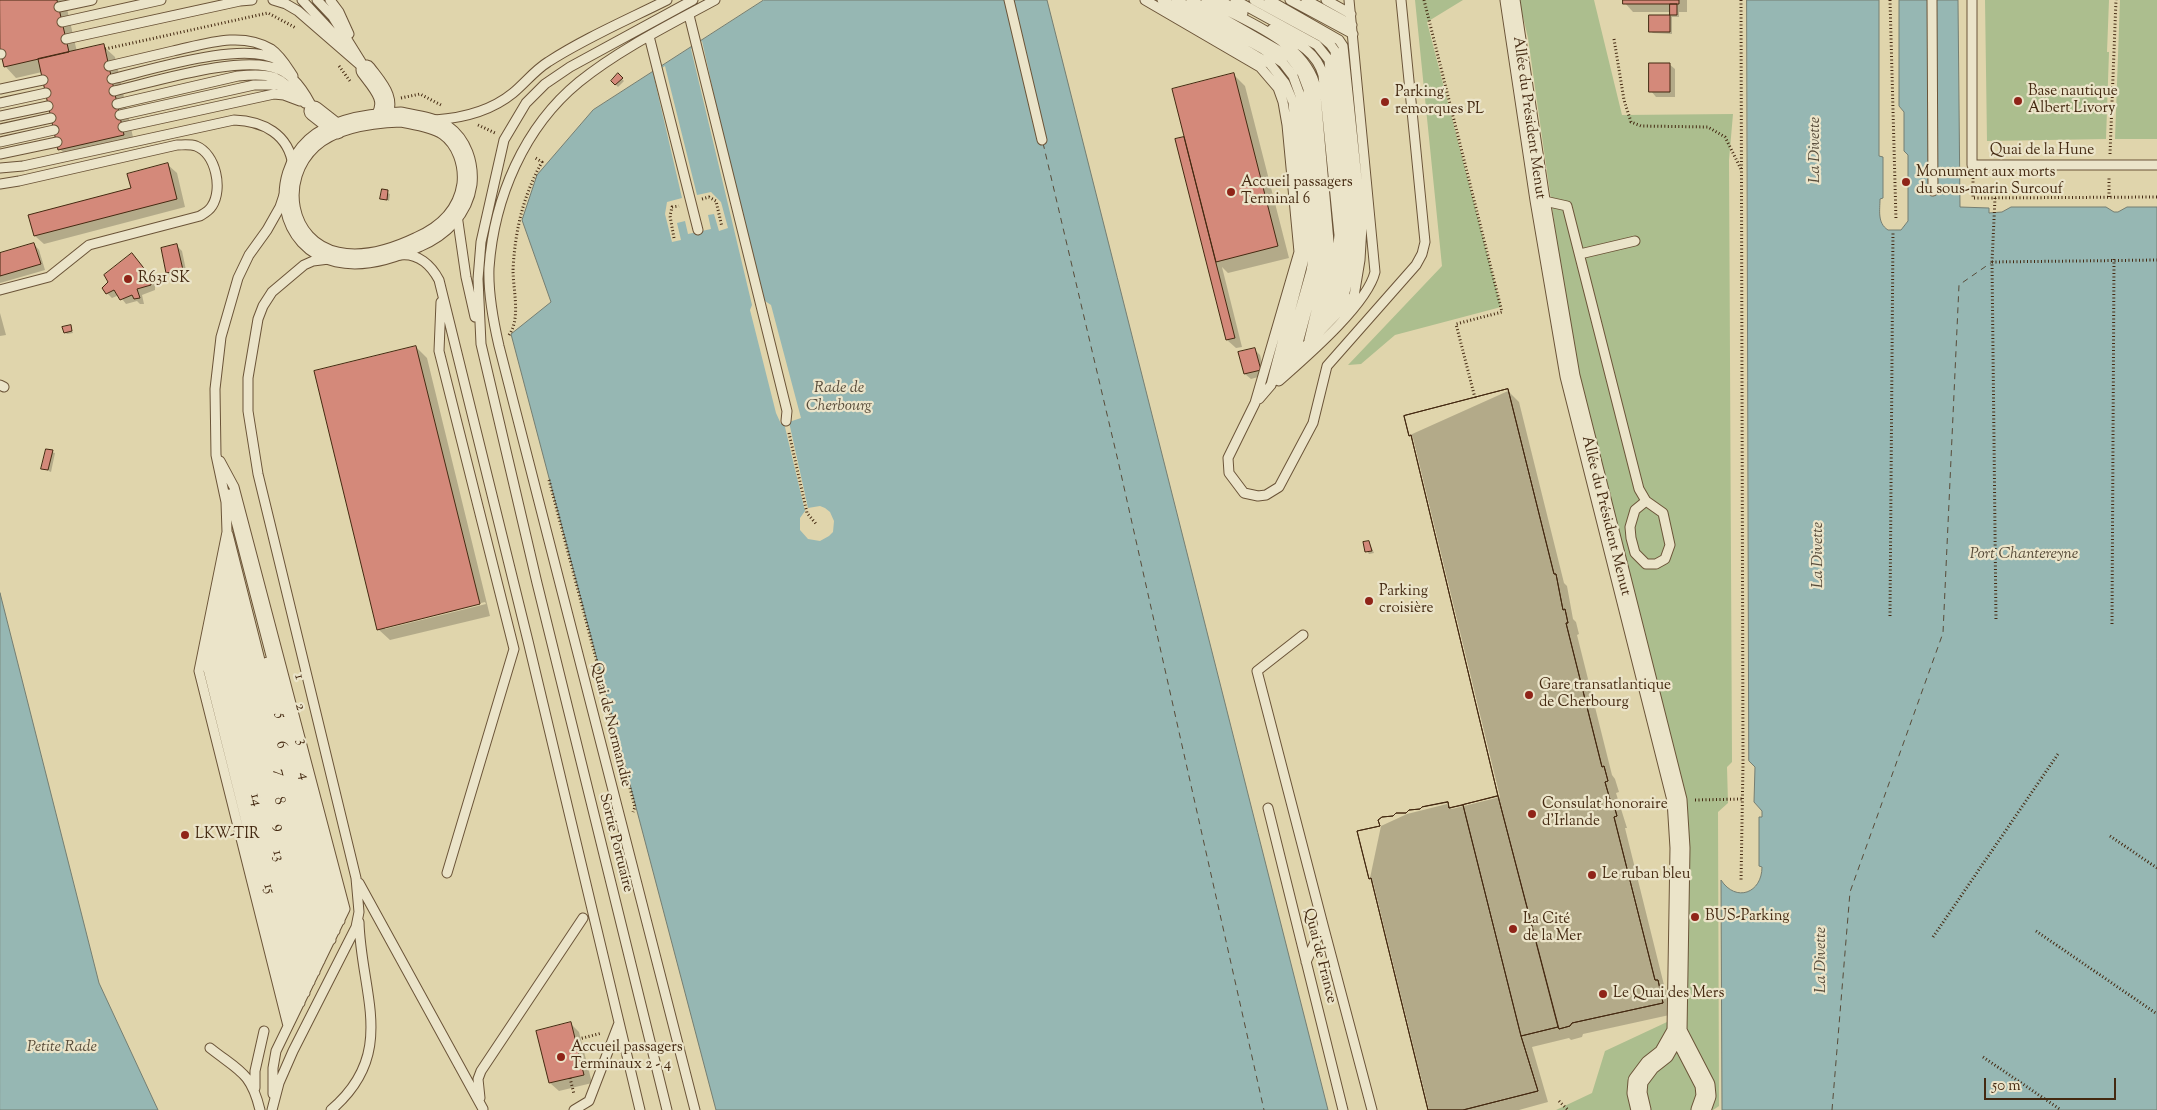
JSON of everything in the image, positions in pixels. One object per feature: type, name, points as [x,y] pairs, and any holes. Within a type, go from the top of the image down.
[{"type":"street","name":"Allée du Président Menut","points":[[1510,0],[1540,200],[1570,376],[1677,800],[1680,848],[1677,1032],[1705,1085],[1706,1096],[1701,1110]]},
{"type":"street","points":[[366,70],[386,101],[386,108],[380,118]]},
{"type":"street","points":[[310,107],[337,129]]},
{"type":"street","points":[[401,117],[421,121],[444,129],[458,142],[465,159],[468,176],[465,194],[456,213],[444,227],[430,237],[393,252],[350,259],[324,252],[314,246],[300,233],[290,215],[288,198],[292,174],[297,160],[312,142],[337,129],[380,118],[401,117]]},
{"type":"street","name":"Allée du Président Menut","points":[[1642,1110],[1637,1093],[1638,1081],[1650,1065],[1664,1054],[1677,1032]]},
{"type":"lane","points":[[59,7],[92,0]]},
{"type":"lane","points":[[62,22],[160,0]]},
{"type":"lane","points":[[66,39],[252,0]]},
{"type":"lane","points":[[273,0],[286,4],[298,11],[366,70]]},
{"type":"lane","points":[[302,0],[366,70]]},
{"type":"lane","points":[[317,0],[333,18],[366,70]]},
{"type":"lane","points":[[330,0],[339,12],[366,70]]},
{"type":"lane","points":[[421,121],[453,119],[479,112],[498,103],[513,93],[546,63],[579,44],[667,0]]},
{"type":"lane","points":[[481,344],[478,279],[481,242],[504,140],[512,124],[526,103],[545,84],[570,67],[693,0]]},
{"type":"lane","name":"Quai de Normandie","points":[[695,1110],[499,346],[491,310],[489,269],[494,225],[516,161],[528,140],[560,100],[580,82],[649,36],[715,0]]},
{"type":"lane","points":[[1009,0],[1042,140]]},
{"type":"lane","points":[[1145,0],[1260,67],[1278,88],[1283,102],[1287,125],[1299,252],[1255,403],[1240,432],[1227,464],[1229,473],[1238,487],[1244,492],[1258,496],[1266,495],[1278,487],[1313,423],[1327,366],[1416,265],[1422,254],[1425,242],[1401,0]]},
{"type":"lane","points":[[1162,0],[1270,64],[1283,78],[1293,102],[1306,252],[1271,385]]},
{"type":"lane","points":[[1176,0],[1263,49],[1283,63],[1293,76],[1299,92],[1314,253],[1312,271],[1283,370]]},
{"type":"lane","points":[[1191,0],[1290,57],[1306,82],[1322,243],[1320,263],[1294,358]]},
{"type":"lane","points":[[1206,0],[1276,38],[1299,54],[1312,73],[1316,94],[1330,252],[1308,343]]},
{"type":"lane","points":[[1220,0],[1310,51],[1323,75],[1339,235],[1336,266],[1318,333]]},
{"type":"lane","points":[[1235,0],[1317,45],[1329,60],[1346,243],[1345,267],[1330,321]]},
{"type":"lane","points":[[1254,0],[1322,37],[1335,52],[1354,232],[1352,263],[1341,309]]},
{"type":"lane","points":[[1255,403],[1294,358],[1354,296],[1362,240],[1343,46],[1340,40],[1270,0]]},
{"type":"lane","points":[[1290,0],[1352,30]]},
{"type":"lane","points":[[1306,0],[1352,30]]},
{"type":"lane","points":[[1326,0],[1351,14]]},
{"type":"lane","points":[[1255,403],[1321,343],[1368,291],[1372,282],[1375,257],[1350,0]]},
{"type":"lane","points":[[1932,0],[1933,191]]},
{"type":"lane","name":"Quai de la Hune","points":[[1972,0],[1972,165],[2157,165]]},
{"type":"lane","points":[[688,14],[787,411],[786,421]]},
{"type":"lane","points":[[649,36],[698,230]]},
{"type":"lane","points":[[109,66],[230,40],[257,43],[279,56],[288,68],[299,92]]},
{"type":"lane","points":[[112,79],[237,52],[264,54],[277,59],[288,68]]},
{"type":"lane","points":[[114,91],[216,68],[253,64],[282,70],[292,78],[310,107]]},
{"type":"lane","points":[[117,104],[251,74],[275,77],[299,92]]},
{"type":"lane","points":[[0,89],[43,80]]},
{"type":"lane","points":[[120,115],[254,85],[278,85],[299,92]]},
{"type":"lane","points":[[0,103],[46,93]]},
{"type":"lane","points":[[123,127],[274,94],[284,95],[310,107]]},
{"type":"lane","points":[[0,116],[48,106]]},
{"type":"lane","points":[[0,129],[51,118]]},
{"type":"lane","points":[[0,168],[23,166],[234,120],[264,125],[274,131],[288,148],[292,174],[280,207],[267,230],[249,255],[238,278],[222,337],[215,389],[216,455],[226,502],[227,532],[203,650]]},
{"type":"lane","points":[[0,142],[54,130]]},
{"type":"lane","points":[[0,154],[57,142]]},
{"type":"lane","points":[[0,184],[177,145],[189,145],[197,146],[209,157],[217,189],[212,206],[200,216],[89,246],[49,277],[0,290]]},
{"type":"lane","points":[[1540,200],[1568,206],[1639,489],[1646,501],[1663,513],[1668,528],[1670,545],[1665,559],[1656,564],[1646,564],[1635,553],[1631,538],[1630,527],[1635,510],[1646,501]]},
{"type":"lane","points":[[456,213],[466,276],[481,344]]},
{"type":"lane","points":[[1580,254],[1636,241]]},
{"type":"lane","points":[[370,257],[405,254],[422,260],[435,272],[442,291],[640,1110]]},
{"type":"lane","points":[[331,1110],[350,1092],[358,1079],[369,1052],[372,1018],[362,965],[356,878],[258,474],[248,410],[248,378],[258,319],[263,306],[272,292],[304,265],[313,261],[350,259]]},
{"type":"lane","points":[[442,291],[439,351],[514,648],[447,873]]},
{"type":"lane","name":"Sortie Portuaire","points":[[481,344],[537,583],[667,1110]]},
{"type":"lane","name":"1","points":[[216,455],[234,488],[345,909],[340,921]]},
{"type":"lane","name":"2","points":[[220,473],[230,497],[340,921]]},
{"type":"lane","name":"3","points":[[226,502],[333,935]]},
{"type":"lane","name":"4","points":[[227,532],[333,935]]},
{"type":"lane","name":"5","points":[[223,547],[325,950]]},
{"type":"lane","name":"6","points":[[220,564],[320,961]]},
{"type":"lane","name":"7","points":[[217,580],[315,972]]},
{"type":"lane","name":"8","points":[[213,598],[310,982]]},
{"type":"lane","name":"9","points":[[210,612],[305,993]]},
{"type":"lane","name":"13","points":[[207,630],[300,1003]]},
{"type":"lane","points":[[1304,635],[1258,671],[1372,1110]]},
{"type":"lane","name":"15","points":[[203,650],[199,671],[288,1026]]},
{"type":"lane","name":"14","points":[[203,650],[294,1014]]},
{"type":"lane","name":"Quai de France","points":[[1268,808],[1343,1110]]},
{"type":"lane","points":[[356,878],[483,1109]]},
{"type":"lane","points":[[272,1109],[278,1083],[356,927],[359,912]]},
{"type":"lane","points":[[483,1109],[478,1079],[480,1071],[583,918]]},
{"type":"lane","points":[[272,1109],[276,1051],[340,921]]},
{"type":"lane","points":[[1306,962],[1323,925]]},
{"type":"lane","points":[[574,1110],[589,1101],[619,1023]]},
{"type":"lane","points":[[264,1031],[255,1071],[255,1091],[260,1110],[272,1109]]},
{"type":"lane","points":[[210,1048],[246,1076],[255,1091]]},
{"type":"path","points":[[1424,0],[1502,312],[1456,324],[1474,398]]},
{"type":"path","points":[[1741,0],[1743,799],[1741,882]]},
{"type":"path","points":[[1890,0],[1896,220]]},
{"type":"path","points":[[2109,197],[2116,0]]},
{"type":"path","points":[[1614,39],[1624,100],[1631,122],[1641,126],[1708,127],[1725,137],[1741,170]]},
{"type":"path","points":[[1972,165],[1972,198],[2157,197]]},
{"type":"path","points":[[1994,198],[1992,262],[1996,620]]},
{"type":"path","points":[[1890,616],[1893,232]]},
{"type":"path","points":[[1992,262],[2114,259],[2157,260]]},
{"type":"path","points":[[2112,624],[2114,259]]},
{"type":"path","points":[[786,421],[808,513],[817,525]]},
{"type":"path","points":[[1933,937],[2058,754]]},
{"type":"path","points":[[1677,800],[1743,799]]},
{"type":"path","points":[[2110,836],[2157,868]]},
{"type":"path","points":[[2036,931],[2157,1014]]},
{"type":"path","points":[[1983,1057],[2060,1110]]},
{"type":"path","points":[[1559,1101],[1568,1110]]},
{"type":"green space","points":[[1415,0],[1463,0],[1427,22],[1501,307],[1395,335],[1361,364],[1348,365],[1442,266]]},
{"type":"green space","points":[[1519,0],[1594,0],[1622,115],[1733,114],[1729,160],[1732,762],[1727,767],[1728,803],[1718,812],[1719,1106],[1713,1110],[1556,1110],[1592,1093],[1605,1051],[1682,1015],[1685,814],[1572,348],[1528,38]]},
{"type":"green space","name":"Base nautique Albert Livory","points":[[1985,0],[2109,0],[2106,139],[1987,141]]},
{"type":"green space","points":[[2120,0],[2157,0],[2157,139],[2115,139]]},
{"type":"water","name":"Rade de Cherbourg","points":[[764,0],[1047,0],[1328,1110],[716,1110],[511,334],[551,302],[522,220],[537,175],[593,110]]},
{"type":"water","points":[[1747,0],[1879,0],[1879,156],[1883,157],[1883,198],[1880,199],[1880,212],[1882,224],[1888,230],[1901,230],[1908,221],[1908,155],[1904,151],[1904,112],[1899,106],[1899,0],[1958,0],[1960,207],[1989,208],[1989,213],[2002,212],[2011,207],[2106,207],[2114,212],[2118,212],[2127,207],[2157,207],[2157,1110],[1722,1110],[1721,880],[1734,891],[1747,892],[1758,883],[1762,867],[1759,866],[1759,817],[1762,817],[1762,811],[1754,802],[1755,767],[1749,761]]},
{"type":"water","name":"Petite Rade","points":[[0,593],[99,983],[158,1110],[0,1110]]},
{"type":"pier","points":[[702,41],[720,122],[765,301],[771,305],[801,418],[789,422],[808,508],[820,506],[825,508],[830,512],[834,521],[833,532],[820,541],[808,539],[800,530],[800,518],[805,511],[784,423],[781,424],[776,413],[750,310],[752,305],[691,49]]},
{"type":"pier","points":[[665,66],[697,195],[711,192],[721,202],[728,228],[719,231],[714,214],[708,215],[711,229],[688,234],[685,221],[677,223],[681,240],[672,242],[665,214],[667,202],[682,198],[653,73]]},
{"type":"building","points":[[0,0],[57,0],[69,52],[4,67],[0,50]]},
{"type":"building","points":[[1623,0],[1679,0],[1679,4],[1623,4]]},
{"type":"building","points":[[1670,4],[1677,4],[1677,15],[1670,15]]},
{"type":"building","points":[[1649,15],[1670,15],[1670,32],[1649,32]]},
{"type":"building","points":[[104,44],[124,135],[58,150],[38,59]]},
{"type":"building","points":[[1649,63],[1670,63],[1670,92],[1649,92]]},
{"type":"building","points":[[618,73],[623,78],[615,85],[611,81]]},
{"type":"building","name":"Accueil passagers Terminal 6","points":[[1234,73],[1278,246],[1216,262],[1172,89]]},
{"type":"building","points":[[1184,137],[1235,338],[1226,340],[1175,139]]},
{"type":"building","points":[[168,163],[177,199],[34,236],[28,215],[131,188],[127,174]]},
{"type":"building","points":[[382,189],[388,190],[387,200],[380,199]]},
{"type":"building","points":[[34,243],[41,264],[0,276],[0,253]]},
{"type":"building","points":[[177,244],[183,270],[166,273],[161,248]]},
{"type":"building","name":"R631 SK","points":[[132,253],[150,276],[151,285],[137,289],[140,298],[134,299],[132,295],[120,300],[114,290],[106,294],[102,288],[108,282],[104,275]]},
{"type":"building","points":[[71,325],[72,331],[64,333],[62,327]]},
{"type":"building","points":[[416,346],[480,604],[377,630],[314,371]]},
{"type":"building","points":[[1255,348],[1261,370],[1244,374],[1238,352]]},
{"type":"building","name":"Gare transatlantique de Cherbourg","points":[[1508,389],[1554,574],[1556,574],[1563,610],[1565,609],[1568,623],[1566,623],[1602,767],[1604,766],[1608,781],[1605,782],[1617,816],[1614,817],[1655,980],[1658,980],[1663,1003],[1572,1023],[1570,1026],[1559,1029],[1498,796],[1411,435],[1409,436],[1404,416]]},
{"type":"building","name":"Gare transatlantique de Cherbourg","points":[[1508,389],[1554,574],[1556,574],[1563,610],[1565,609],[1568,623],[1566,623],[1602,767],[1604,766],[1608,781],[1605,782],[1617,816],[1614,817],[1655,980],[1658,980],[1663,1003],[1572,1023],[1570,1026],[1559,1029],[1558,1027],[1521,1036],[1538,1091],[1463,1110],[1428,1110],[1371,878],[1369,879],[1357,831],[1380,826],[1378,820],[1382,817],[1393,816],[1396,813],[1406,813],[1409,810],[1448,802],[1449,808],[1498,796],[1411,435],[1409,436],[1404,416]]},
{"type":"building","points":[[46,449],[53,450],[48,470],[41,469]]},
{"type":"building","points":[[1369,541],[1372,551],[1365,552],[1363,542]]},
{"type":"building","points":[[1498,796],[1558,1027],[1521,1036],[1463,805]]},
{"type":"building","points":[[1448,802],[1449,808],[1463,805],[1521,1036],[1538,1091],[1463,1110],[1428,1110],[1371,878],[1369,879],[1357,831],[1380,826],[1378,820],[1382,817]]},
{"type":"building","name":"Accueil passagers Terminaux 2 - 4","points":[[571,1022],[584,1075],[549,1083],[536,1031]]},
{"type":"ferry route","points":[[1043,143],[1119,465],[1264,1110]]},
{"type":"ferry route","points":[[1832,1110],[1850,892],[1943,633],[1959,285],[1992,262]]},
{"type":"place","name":"Base nautique Albert Livory","points":[[2018,101]]},
{"type":"place","name":"Parking remorques PL","points":[[1385,102]]},
{"type":"place","name":"Monument aux morts du sous-marin Surcouf","points":[[1906,182]]},
{"type":"place","name":"Accueil passagers Terminal 6","points":[[1231,192]]},
{"type":"place","name":"R631 SK","points":[[128,279]]},
{"type":"place","name":"Parking croisière","points":[[1369,601]]},
{"type":"place","name":"Gare transatlantique de Cherbourg","points":[[1529,695]]},
{"type":"place","name":"Consulat honoraire d'Irlande","points":[[1532,814]]},
{"type":"place","name":"LKW-TIR","points":[[185,835]]},
{"type":"place","name":"Le ruban bleu","points":[[1592,875]]},
{"type":"place","name":"BUS-Parking","points":[[1695,917]]},
{"type":"place","name":"La Cité de la Mer","points":[[1513,929]]},
{"type":"place","name":"Le Quai des Mers","points":[[1603,994]]},
{"type":"place","name":"Accueil passagers Terminaux 2 - 4","points":[[561,1057]]},
{"type":"water label","name":"La Divette","points":[[1816,150]]},
{"type":"water label","name":"La Divette","points":[[1819,555]]},
{"type":"water label","name":"Port Chantereyne","points":[[2024,555]]},
{"type":"water label","name":"La Divette","points":[[1822,960]]}]
